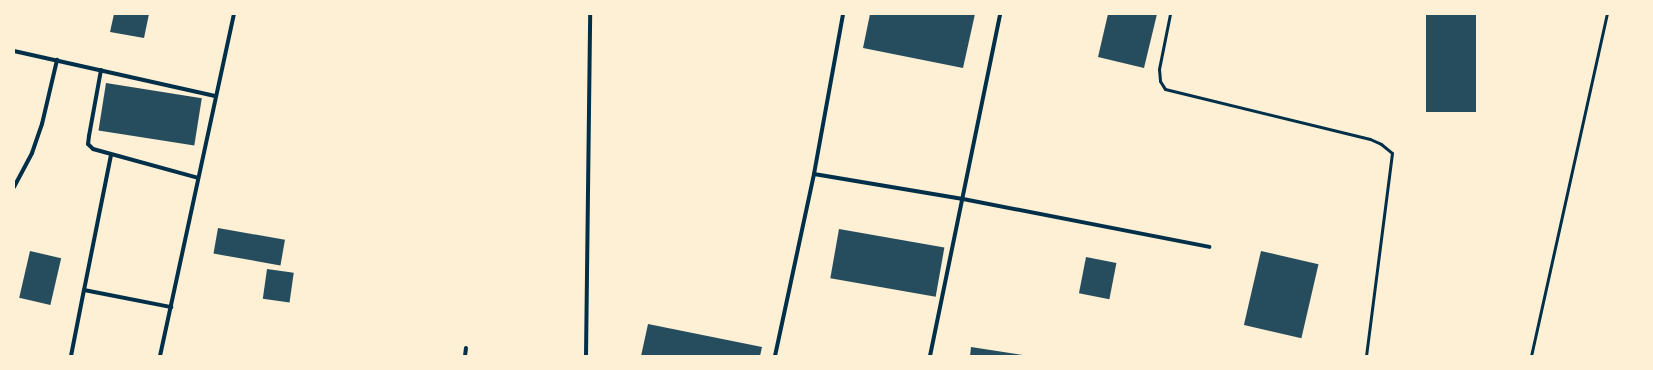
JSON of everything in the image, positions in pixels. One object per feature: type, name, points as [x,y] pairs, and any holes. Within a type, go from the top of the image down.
[{"type":"street","points":[[160,356],[215,96],[234,14]]},
{"type":"street","points":[[586,356],[590,14]]},
{"type":"street","points":[[775,356],[814,174],[843,14]]},
{"type":"street","points":[[930,356],[1000,14]]},
{"type":"street","points":[[14,51],[215,96]]},
{"type":"street","points":[[14,187],[32,153],[40,131],[57,60]]},
{"type":"street","points":[[101,70],[88,144],[99,152],[198,178]]},
{"type":"street","points":[[71,356],[111,155]]},
{"type":"street","points":[[814,174],[963,199],[1209,247]]},
{"type":"street","points":[[84,290],[171,307]]},
{"type":"street","points":[[465,356],[466,348]]},
{"type":"lane","points":[[1170,14],[1159,69],[1160,81],[1165,89],[1370,139],[1381,144],[1392,153],[1366,356]]},
{"type":"lane","points":[[1531,356],[1607,14]]},
{"type":"building","points":[[114,14],[149,14],[144,38],[110,32]]},
{"type":"building","points":[[870,14],[975,14],[963,68],[863,48]]},
{"type":"building","points":[[1108,14],[1157,14],[1144,68],[1098,57]]},
{"type":"building","points":[[1426,14],[1476,14],[1476,112],[1426,112]]},
{"type":"building","points":[[106,83],[202,98],[194,146],[98,130]]},
{"type":"building","points":[[218,228],[285,240],[280,265],[213,254]]},
{"type":"building","points":[[839,229],[944,248],[936,297],[830,278]]},
{"type":"building","points":[[30,251],[61,258],[50,305],[19,298]]},
{"type":"building","points":[[1261,251],[1318,264],[1301,338],[1244,325]]},
{"type":"building","points":[[1086,257],[1116,263],[1109,299],[1079,293]]},
{"type":"building","points":[[267,269],[294,273],[290,302],[263,299]]},
{"type":"building","points":[[648,324],[762,347],[760,356],[641,356]]},
{"type":"building","points":[[971,347],[1023,355],[1023,356],[970,356]]}]
